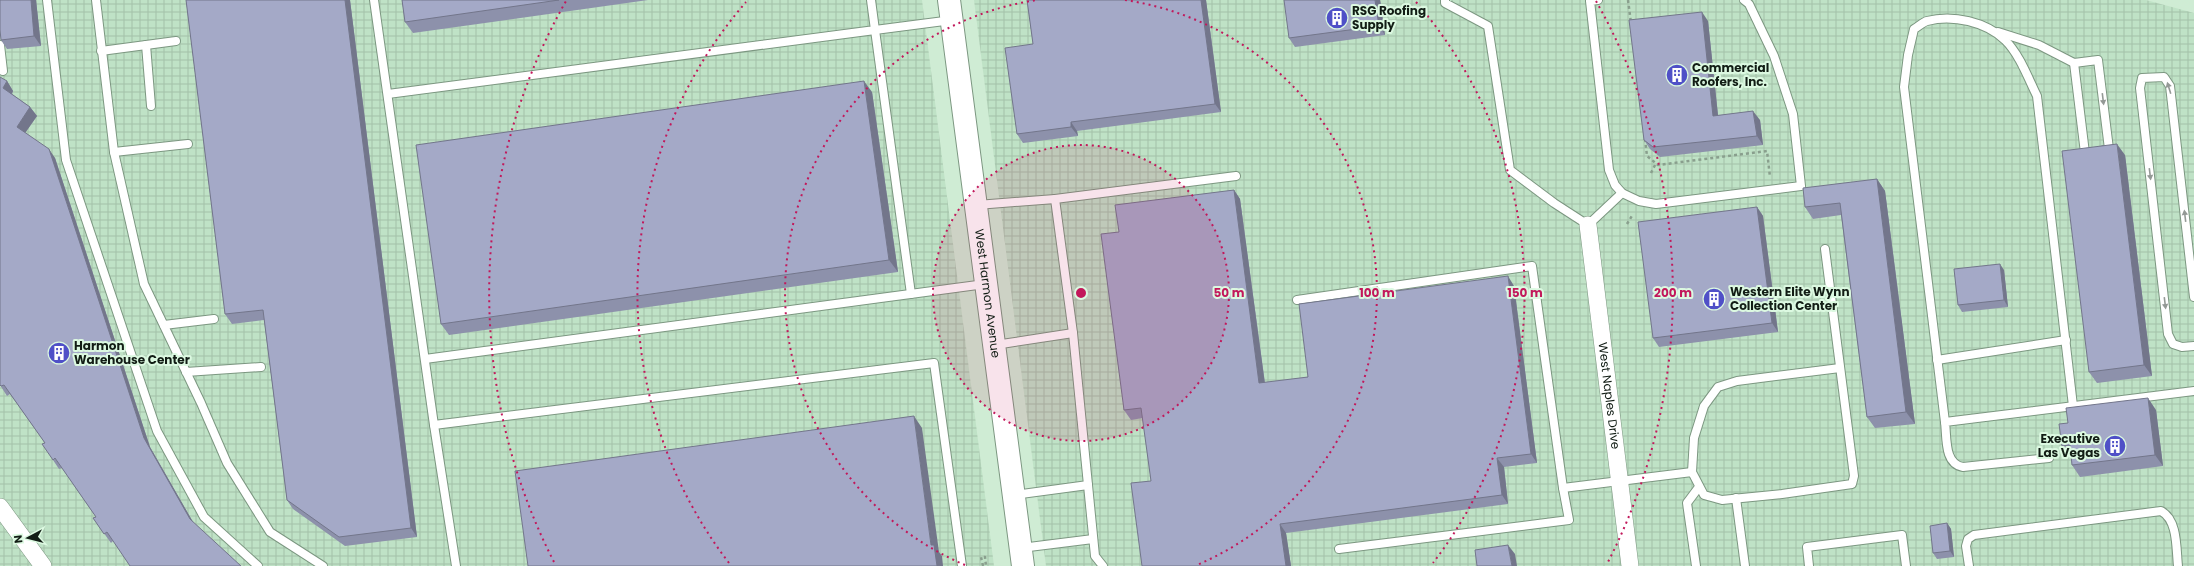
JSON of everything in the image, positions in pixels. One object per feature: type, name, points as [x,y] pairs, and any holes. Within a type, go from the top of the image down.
[{"type":"main road","name":"West Harmon Avenue","points":[[953,7],[1022,557]]},
{"type":"street","name":"West Naples Drive","points":[[1588,225],[1630,566]]},
{"type":"street","points":[[0,507],[43,566]]},
{"type":"lane","points":[[47,0],[66,160],[157,431],[204,517],[258,566]]},
{"type":"lane","points":[[96,0],[114,152],[144,284],[227,463],[270,532],[323,566]]},
{"type":"lane","points":[[374,0],[434,425],[456,566]]},
{"type":"lane","points":[[871,0],[911,294]]},
{"type":"lane","points":[[1445,0],[1445,3],[1488,26],[1510,170],[1554,203],[1588,225],[1622,193]]},
{"type":"lane","points":[[1598,0],[1590,1],[1609,170],[1615,185],[1622,193],[1639,201],[1656,204],[1801,186],[1793,114],[1774,56],[1749,4],[1744,0]]},
{"type":"lane","points":[[388,94],[875,30],[953,7]]},
{"type":"lane","points":[[2049,458],[1963,467],[1956,466],[1949,460],[1904,87],[1908,55],[1914,29],[1926,21],[1965,20],[2039,46],[2074,63],[2098,60],[2109,149],[2085,153],[2074,63]]},
{"type":"lane","points":[[1980,26],[2005,40],[2016,54],[2037,96],[2073,406]]},
{"type":"lane","points":[[101,51],[176,41]]},
{"type":"lane","points":[[146,44],[151,106]]},
{"type":"lane","points":[[0,45],[3,71]]},
{"type":"lane","points":[[2194,297],[2170,86],[2164,77],[2142,78],[2140,88],[2168,334],[2173,344],[2182,347],[2194,346]]},
{"type":"lane","points":[[114,152],[188,144]]},
{"type":"lane","points":[[977,205],[1055,198],[1236,176]]},
{"type":"lane","points":[[1055,198],[1073,334],[1095,556],[1103,566]]},
{"type":"lane","points":[[1825,249],[1854,476],[1852,484],[1832,488],[1722,500],[1704,495],[1692,472],[1694,438],[1704,406],[1718,387],[1737,381],[1840,368]]},
{"type":"lane","points":[[1298,300],[1532,266],[1568,520],[1339,549]]},
{"type":"lane","points":[[425,359],[987,284]]},
{"type":"lane","points":[[164,325],[214,319]]},
{"type":"lane","points":[[995,346],[1073,334]]},
{"type":"lane","points":[[1937,360],[2066,340]]},
{"type":"lane","points":[[434,425],[934,363],[962,566]]},
{"type":"lane","points":[[186,372],[261,367]]},
{"type":"lane","points":[[1945,422],[2194,390]]},
{"type":"lane","points":[[1563,488],[1692,472]]},
{"type":"lane","points":[[1014,495],[1088,485]]},
{"type":"lane","points":[[1696,566],[1688,503],[1699,487]]},
{"type":"lane","points":[[1736,498],[1745,566]]},
{"type":"lane","points":[[1969,566],[1966,546],[1968,539],[1974,535],[2161,511],[2168,515],[2172,523],[2178,566]]},
{"type":"lane","points":[[1809,566],[1807,547],[1902,536],[1906,566]]},
{"type":"lane","points":[[1022,557],[1093,539]]},
{"type":"path","points":[[1628,0],[1631,26]]},
{"type":"path","points":[[1644,133],[1647,156],[1658,165],[1767,151],[1772,189]]},
{"type":"path","points":[[1651,173],[1656,164]]},
{"type":"path","points":[[1628,224],[1634,212]]},
{"type":"path","points":[[983,566],[982,557],[985,556],[986,566]]},
{"type":"shaded area","points":[[0,0],[922,0],[994,566],[0,566]]},
{"type":"shaded area","points":[[974,0],[2146,0],[2194,13],[2194,566],[1046,566]]},
{"type":"building","points":[[0,0],[31,0],[34,36],[1,40]]},
{"type":"building","points":[[186,0],[345,0],[411,528],[339,537],[287,500],[263,310],[225,314]]},
{"type":"building","points":[[402,0],[559,0],[405,22]]},
{"type":"building","points":[[1027,0],[1201,0],[1215,104],[1071,122],[1071,127],[1017,134],[1005,48],[1033,44]]},
{"type":"building","name":"RSG Roofing Supply","points":[[1284,0],[1375,0],[1379,26],[1289,38]]},
{"type":"building","name":"Commercial Roofers, Inc.","points":[[1702,12],[1713,116],[1753,111],[1757,136],[1653,147],[1644,140],[1629,20]]},
{"type":"building","name":"Harmon Warehouse Center","points":[[0,77],[7,81],[3,88],[30,107],[17,127],[49,149],[144,438],[190,519],[241,566],[130,566],[107,532],[104,534],[93,518],[96,517],[55,458],[53,460],[42,444],[45,443],[4,385],[0,385]]},
{"type":"building","points":[[864,81],[889,260],[441,324],[416,145]]},
{"type":"building","points":[[2117,144],[2144,365],[2089,372],[2062,151]]},
{"type":"building","points":[[1877,179],[1906,412],[1867,417],[1840,203],[1805,207],[1803,188]]},
{"type":"building","points":[[1234,190],[1259,383],[1308,377],[1299,304],[1508,276],[1531,454],[1497,458],[1502,495],[1280,524],[1286,566],[1142,566],[1131,483],[1151,481],[1141,408],[1124,410],[1101,234],[1119,232],[1115,205]]},
{"type":"building","name":"Western Elite Wynn Collection Center","points":[[1757,207],[1772,323],[1653,338],[1638,222]]},
{"type":"building","points":[[2000,264],[2004,300],[1958,305],[1954,269]]},
{"type":"building","name":"Executive Las Vegas","points":[[2148,398],[2155,455],[2072,465],[2070,445],[2062,446],[2059,424],[2068,423],[2066,408]]},
{"type":"building","points":[[914,416],[931,545],[934,545],[937,566],[528,566],[515,471]]},
{"type":"building","points":[[1947,523],[1950,551],[1933,553],[1930,526]]},
{"type":"building","points":[[1508,545],[1512,566],[1477,566],[1475,550]]},
{"type":"place","name":"RSG Roofing Supply","points":[[1337,18]]},
{"type":"place","name":"Commercial Roofers, Inc.","points":[[1677,75]]},
{"type":"place","name":"Western Elite Wynn Collection Center","points":[[1714,299]]},
{"type":"place","name":"Harmon Warehouse Center","points":[[59,353]]},
{"type":"place","name":"Executive Las Vegas","points":[[2115,446]]}]
